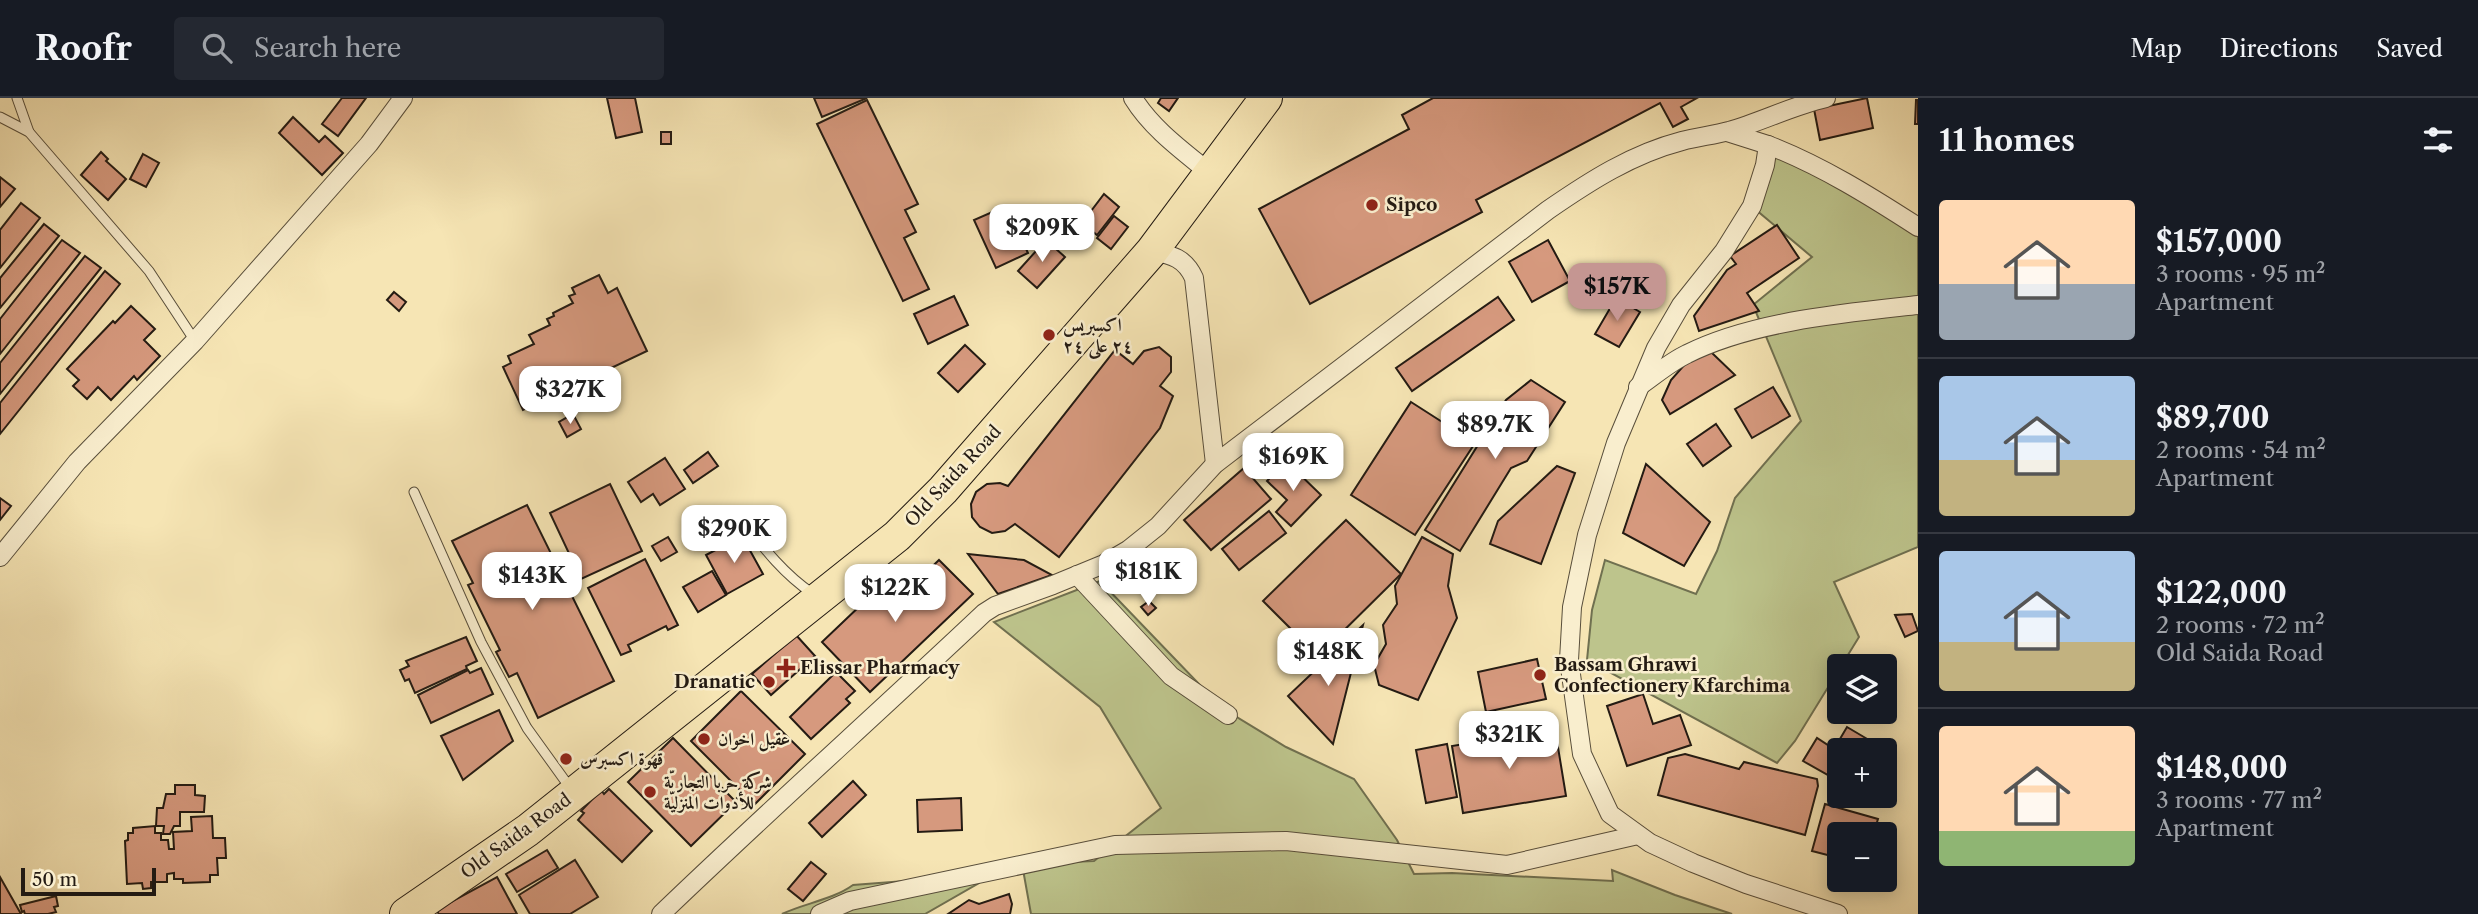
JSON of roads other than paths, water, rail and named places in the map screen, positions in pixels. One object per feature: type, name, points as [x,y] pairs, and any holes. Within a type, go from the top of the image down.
[{"type":"highway","name":"Old Saida Road","points":[[406,914],[528,830],[897,536],[943,490],[1152,251],[1266,98]]},
{"type":"street","points":[[0,557],[77,462],[195,341],[369,144],[403,98]]},
{"type":"street","points":[[1133,98],[1170,141],[1211,174]]},
{"type":"street","points":[[661,914],[785,795],[871,720],[984,613],[995,606],[1077,575],[1128,550],[1148,534],[1215,464],[1548,210],[1597,177],[1638,156],[1681,141],[1727,132],[1798,104],[1826,98]]},
{"type":"street","points":[[1727,132],[1768,145],[1828,172],[1918,227]]},
{"type":"street","points":[[1768,145],[1765,165],[1752,206],[1724,251],[1681,305],[1656,348],[1616,443],[1587,535],[1572,607],[1569,660],[1582,754],[1610,814],[1650,843],[1735,880],[1838,914]]},
{"type":"street","points":[[1152,251],[1177,257],[1185,263],[1194,278],[1215,464]]},
{"type":"street","points":[[1638,387],[1686,354],[1748,333],[1809,319],[1918,305]]},
{"type":"street","points":[[1077,575],[1171,676],[1227,715]]},
{"type":"street","points":[[820,914],[850,901],[1115,845],[1286,841],[1507,865],[1638,835]]},
{"type":"lane","points":[[17,98],[29,132],[149,271],[195,341]]},
{"type":"lane","points":[[0,117],[29,132]]},
{"type":"lane","points":[[414,492],[488,654],[527,728],[574,793]]},
{"type":"lane","points":[[744,522],[775,564],[818,597]]},
{"type":"place","name":"Sipco","points":[[1372,205]]},
{"type":"place","name":"اكسبريس ٢٤ على ٢٤","points":[[1049,335]]},
{"type":"place","name":"Elissar Pharmacy","points":[[786,668]]},
{"type":"place","name":"Bassam Ghrawi Confectionery Kfarchima","points":[[1540,675]]},
{"type":"place","name":"Dranatic","points":[[769,682]]},
{"type":"place","name":"عقيل اخوان","points":[[704,739]]},
{"type":"place","name":"قهوة اكسبرس","points":[[566,759]]},
{"type":"place","name":"شركة حربا التجاريّة للأدوات المنزليّة","points":[[650,792]]}]
